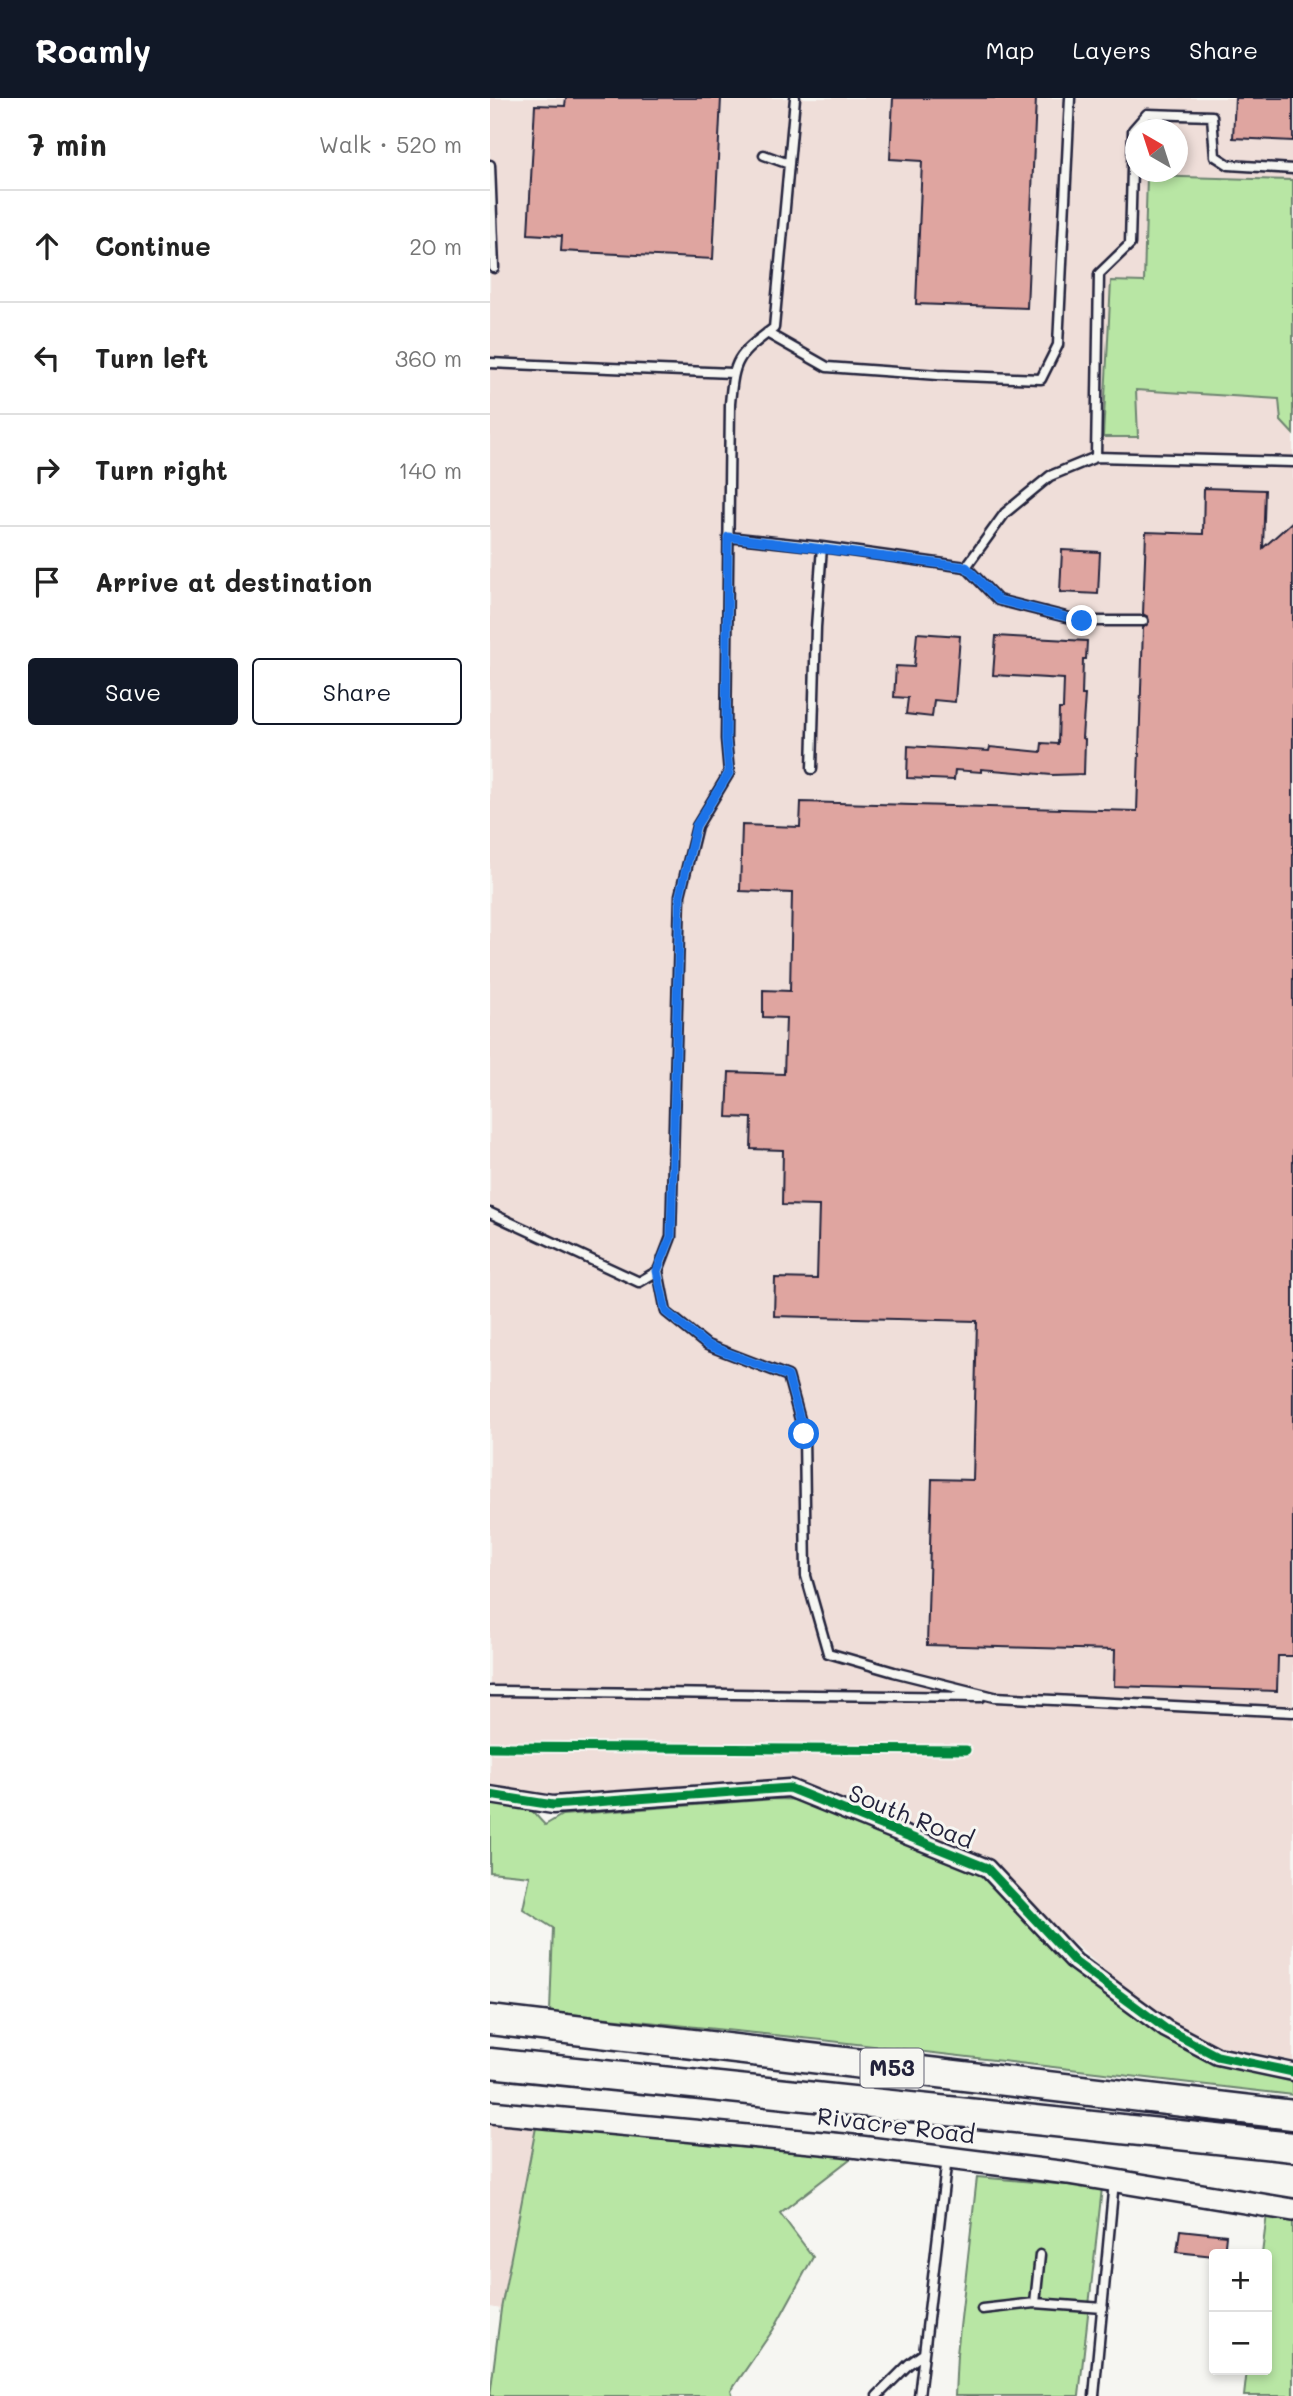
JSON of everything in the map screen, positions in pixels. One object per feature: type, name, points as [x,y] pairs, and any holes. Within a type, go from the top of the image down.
[{"type":"highway","name":"M53","points":[[490,2020],[1293,2115]]},
{"type":"highway","name":"M53","points":[[490,2063],[1293,2147]]},
{"type":"main road","name":"Rivacre Road","points":[[490,2112],[844,2145],[1114,2181],[1293,2210]]},
{"type":"street","name":"South Road","points":[[490,1795],[553,1805],[789,1788],[987,1868],[1075,1962],[1166,2029],[1217,2056],[1293,2072]]},
{"type":"lane","points":[[795,98],[774,328],[743,352],[732,373],[726,739],[729,773],[696,826],[680,895],[671,1237],[657,1271],[666,1312],[707,1345],[788,1376],[804,1434],[806,1576],[828,1653],[993,1697]]},
{"type":"lane","points":[[767,333],[827,367],[1041,379],[1058,345],[1070,98]]},
{"type":"lane","points":[[1096,457],[1099,274],[1130,244],[1133,130],[1147,114],[1212,116],[1215,156],[1228,165],[1293,169]]},
{"type":"lane","points":[[764,155],[789,163]]},
{"type":"lane","points":[[490,165],[494,268]]},
{"type":"lane","points":[[490,363],[732,373]]},
{"type":"lane","points":[[966,567],[1005,513],[1050,476],[1096,457],[1293,462]]},
{"type":"lane","points":[[728,537],[966,567],[998,600],[1082,621],[1143,621]]},
{"type":"lane","points":[[812,769],[821,547]]},
{"type":"lane","points":[[490,1213],[639,1282],[657,1271]]},
{"type":"lane","points":[[490,1691],[993,1697],[1293,1712]]},
{"type":"lane","points":[[919,2396],[947,2158]]},
{"type":"lane","points":[[1094,2396],[1114,2181]]},
{"type":"lane","points":[[1035,2303],[1040,2255]]},
{"type":"lane","points":[[982,2309],[1035,2303],[1103,2308]]},
{"type":"lane","points":[[877,2396],[923,2354]]},
{"type":"shaded area","points":[[490,98],[1293,98],[1293,2061],[1219,2047],[1158,2017],[987,1868],[789,1788],[614,1801],[490,1795]]},
{"type":"shaded area","points":[[490,2112],[538,2117],[501,2309],[490,2307]]},
{"type":"green space","points":[[1188,177],[1293,180],[1293,434],[1281,421],[1279,399],[1136,390],[1138,437],[1103,437],[1111,281],[1144,282],[1147,182],[1188,182]]},
{"type":"green space","points":[[490,1798],[532,1811],[545,1825],[562,1815],[774,1799],[808,1800],[987,1868],[1075,1962],[1217,2056],[1293,2072],[1293,2095],[822,2040],[550,2012],[553,1928],[523,1909],[530,1876],[490,1872]]},
{"type":"green space","points":[[538,2117],[632,2136],[855,2155],[780,2213],[813,2257],[773,2330],[731,2391],[733,2396],[490,2396],[501,2309]]},
{"type":"green space","points":[[977,2177],[1102,2188],[1079,2396],[955,2396],[957,2354]]},
{"type":"green space","points":[[1267,2214],[1293,2217],[1293,2396],[1244,2396],[1246,2375],[1272,2375],[1272,2249],[1263,2249]]},
{"type":"building","points":[[566,98],[721,98],[713,259],[561,251],[562,236],[528,234],[535,105],[565,106]]},
{"type":"building","points":[[893,98],[1036,98],[1027,308],[916,304],[922,161],[890,159]]},
{"type":"building","points":[[1235,98],[1293,98],[1293,141],[1233,138]]},
{"type":"building","points":[[1204,488],[1265,490],[1263,548],[1293,521],[1293,1656],[1278,1656],[1277,1691],[1114,1686],[1115,1650],[927,1645],[932,1479],[973,1480],[977,1321],[774,1316],[775,1278],[817,1279],[819,1206],[782,1205],[783,1150],[751,1149],[752,1118],[727,1117],[729,1072],[784,1074],[786,1018],[763,1017],[763,990],[790,991],[792,893],[740,891],[742,825],[800,827],[801,802],[1137,811],[1143,628],[1149,622],[1148,617],[1143,614],[1146,532],[1203,534]]},
{"type":"building","points":[[1062,550],[1100,552],[1098,594],[1060,592]]},
{"type":"building","points":[[917,633],[960,636],[955,702],[934,700],[932,717],[906,714],[908,698],[894,697],[896,666],[914,667]]},
{"type":"building","points":[[996,636],[1087,641],[1086,659],[1083,659],[1082,695],[1085,695],[1082,738],[1085,739],[1084,774],[1052,775],[981,769],[981,772],[955,770],[954,780],[907,778],[908,746],[989,751],[990,747],[1041,752],[1042,743],[1058,744],[1059,709],[1063,709],[1064,679],[993,675]]},
{"type":"building","points":[[1180,2230],[1226,2235],[1225,2249],[1209,2249],[1209,2255],[1177,2252]]},
{"type":"cycle path","points":[[490,1747],[966,1750]]},
{"type":"cycle path","points":[[490,1795],[553,1805],[789,1788],[987,1868],[1075,1962],[1166,2029],[1217,2056],[1293,2072]]},
{"type":"route","points":[[804,1434],[788,1376],[707,1345],[666,1312],[657,1271],[671,1237],[680,895],[696,826],[729,773],[726,739],[728,537],[966,567],[998,600],[1082,621]]}]
